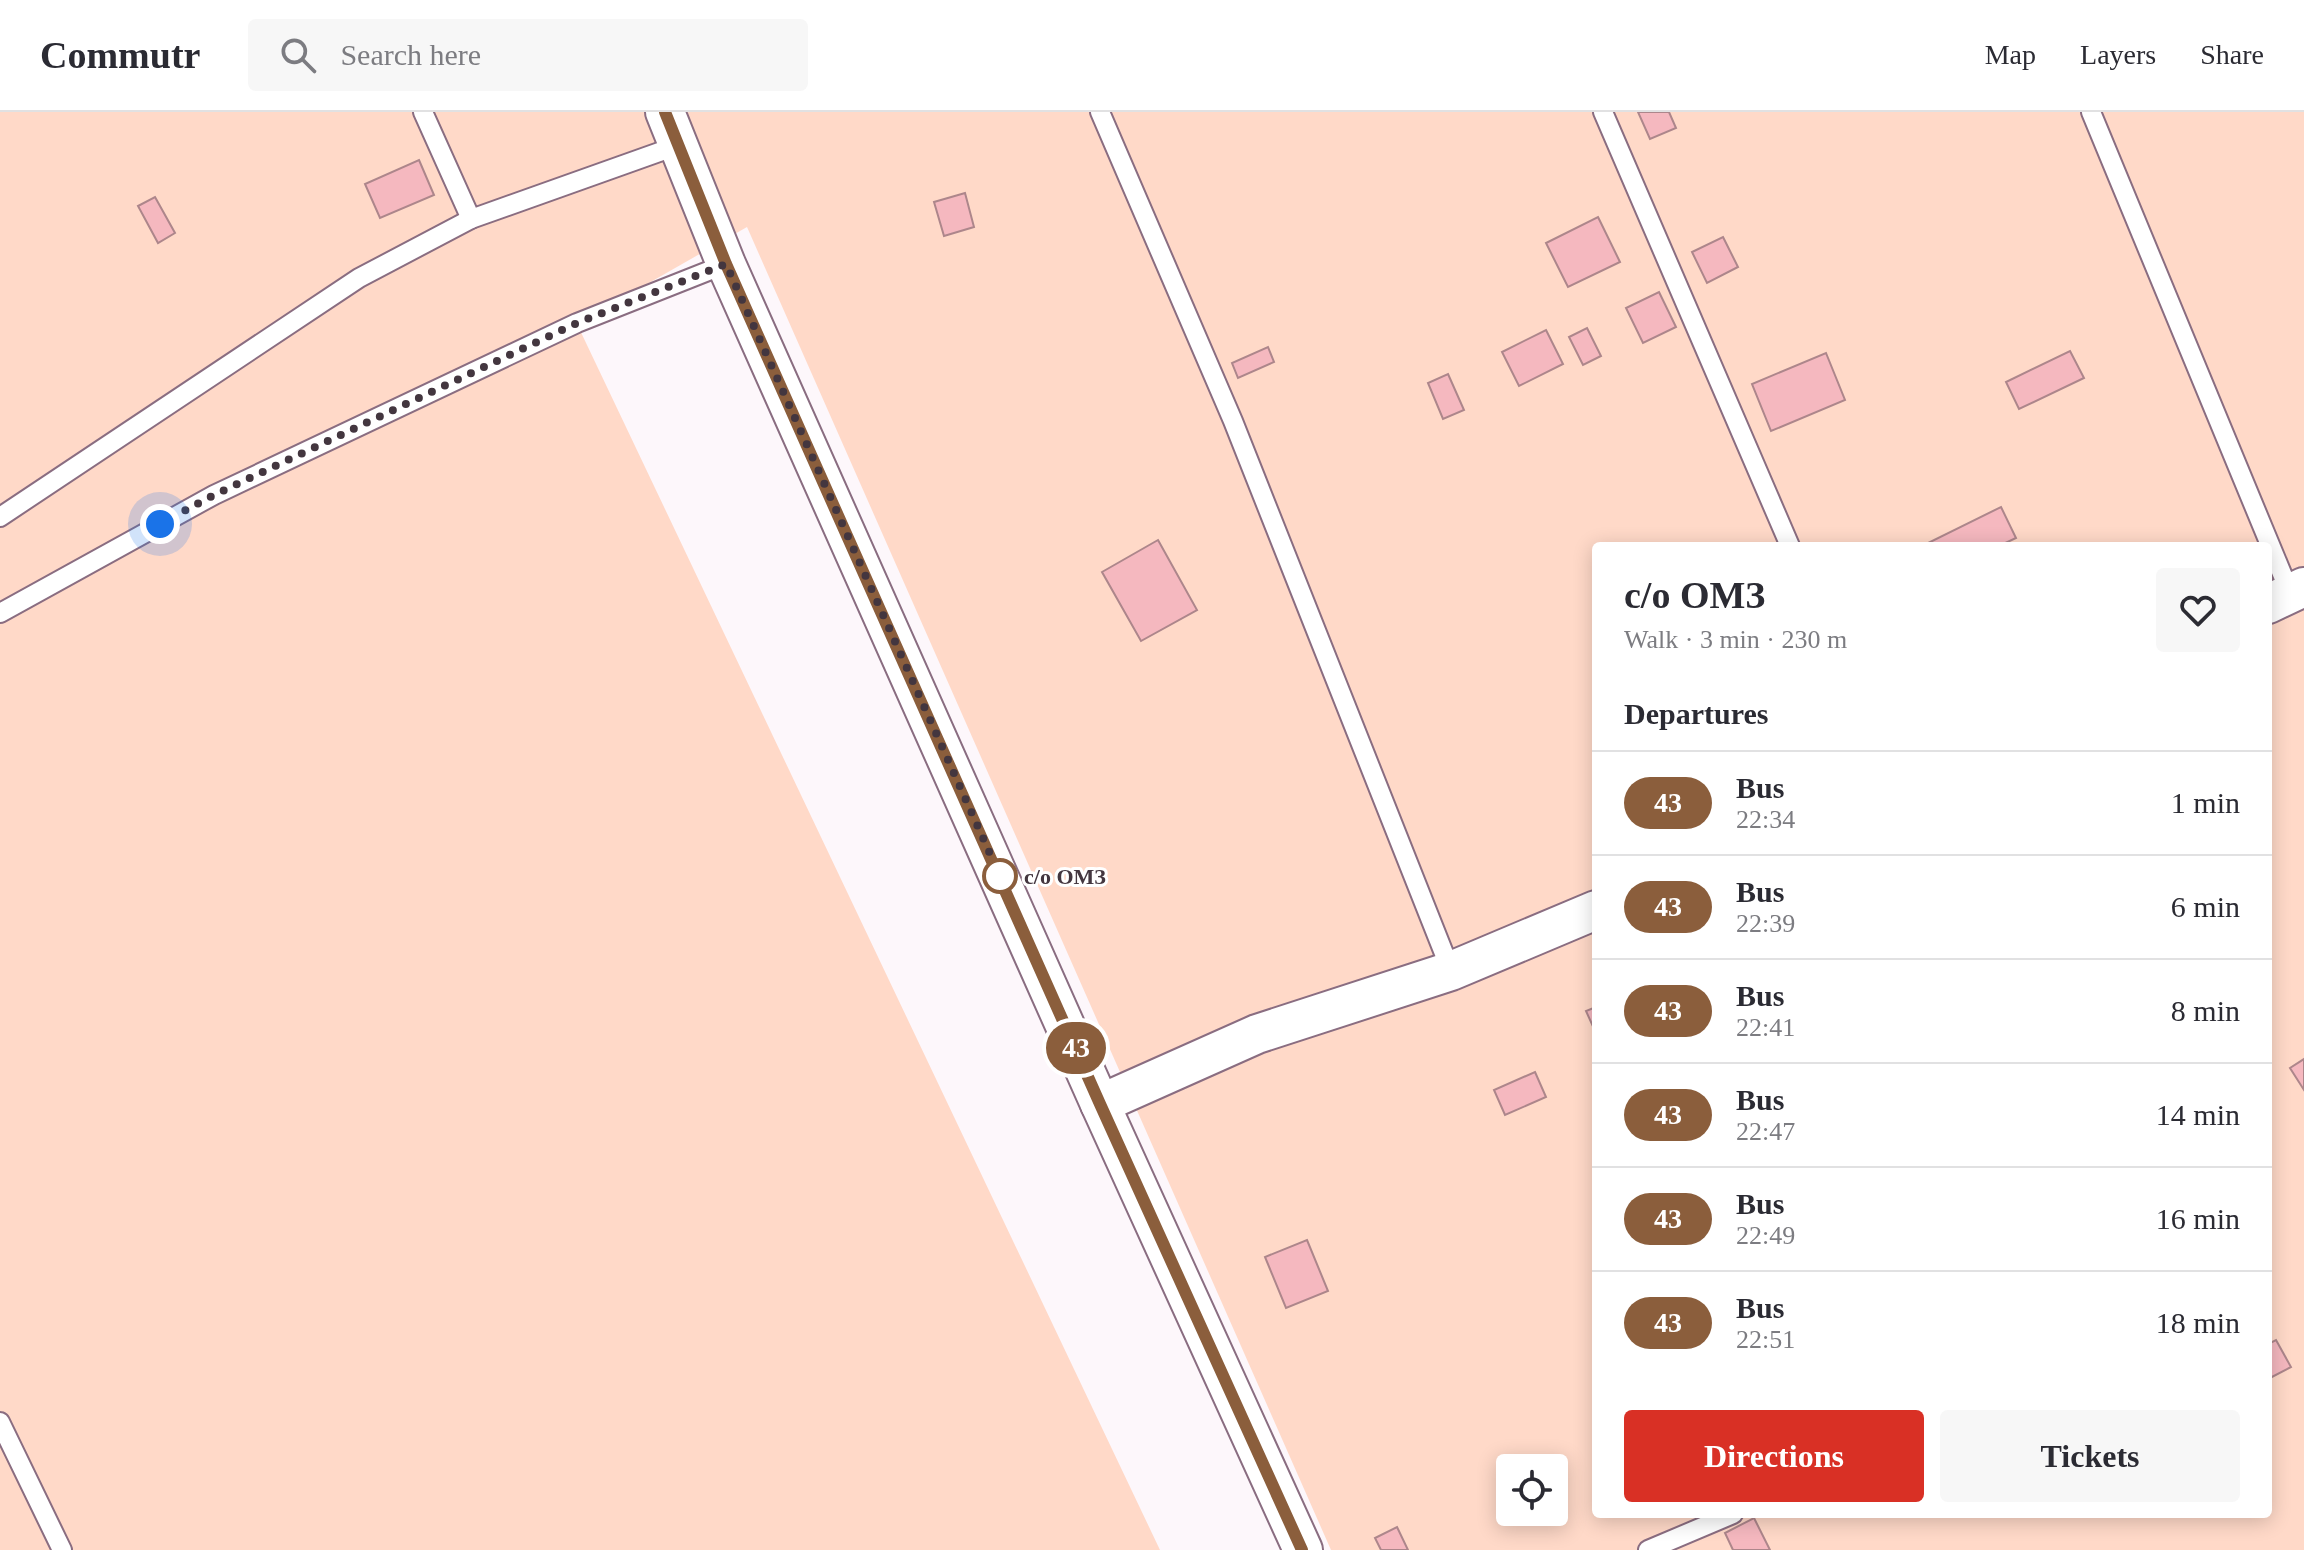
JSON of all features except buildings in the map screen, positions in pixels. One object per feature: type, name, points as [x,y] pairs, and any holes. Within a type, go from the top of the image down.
[{"type":"street","points":[[672,128],[726,264],[1100,1104],[1303,1550]]},
{"type":"street","points":[[1100,1104],[1257,1034],[1451,971],[1592,912]]},
{"type":"lane","points":[[423,112],[471,219]]},
{"type":"lane","points":[[1100,112],[1233,421],[1451,971]]},
{"type":"lane","points":[[1603,112],[1788,542]]},
{"type":"lane","points":[[2091,112],[2265,542]]},
{"type":"lane","points":[[0,517],[359,278],[471,219],[672,128]]},
{"type":"lane","points":[[0,613],[214,495],[577,323],[726,264]]},
{"type":"lane","points":[[2272,558],[2287,595]]},
{"type":"lane","points":[[0,1422],[62,1550]]},
{"type":"lane","points":[[1648,1550],[1724,1518]]},
{"type":"shaded area","points":[[0,112],[2304,112],[2304,1550],[1331,1550],[747,227],[577,324],[1160,1550],[0,1550]]},
{"type":"bus line","name":"43","points":[[665,112],[726,264],[1302,1550]]},
{"type":"place","name":"с/о ОМЗ","points":[[1000,876]]},
{"type":"route","points":[[160,524],[214,495],[577,323],[726,264],[1000,876]]}]
